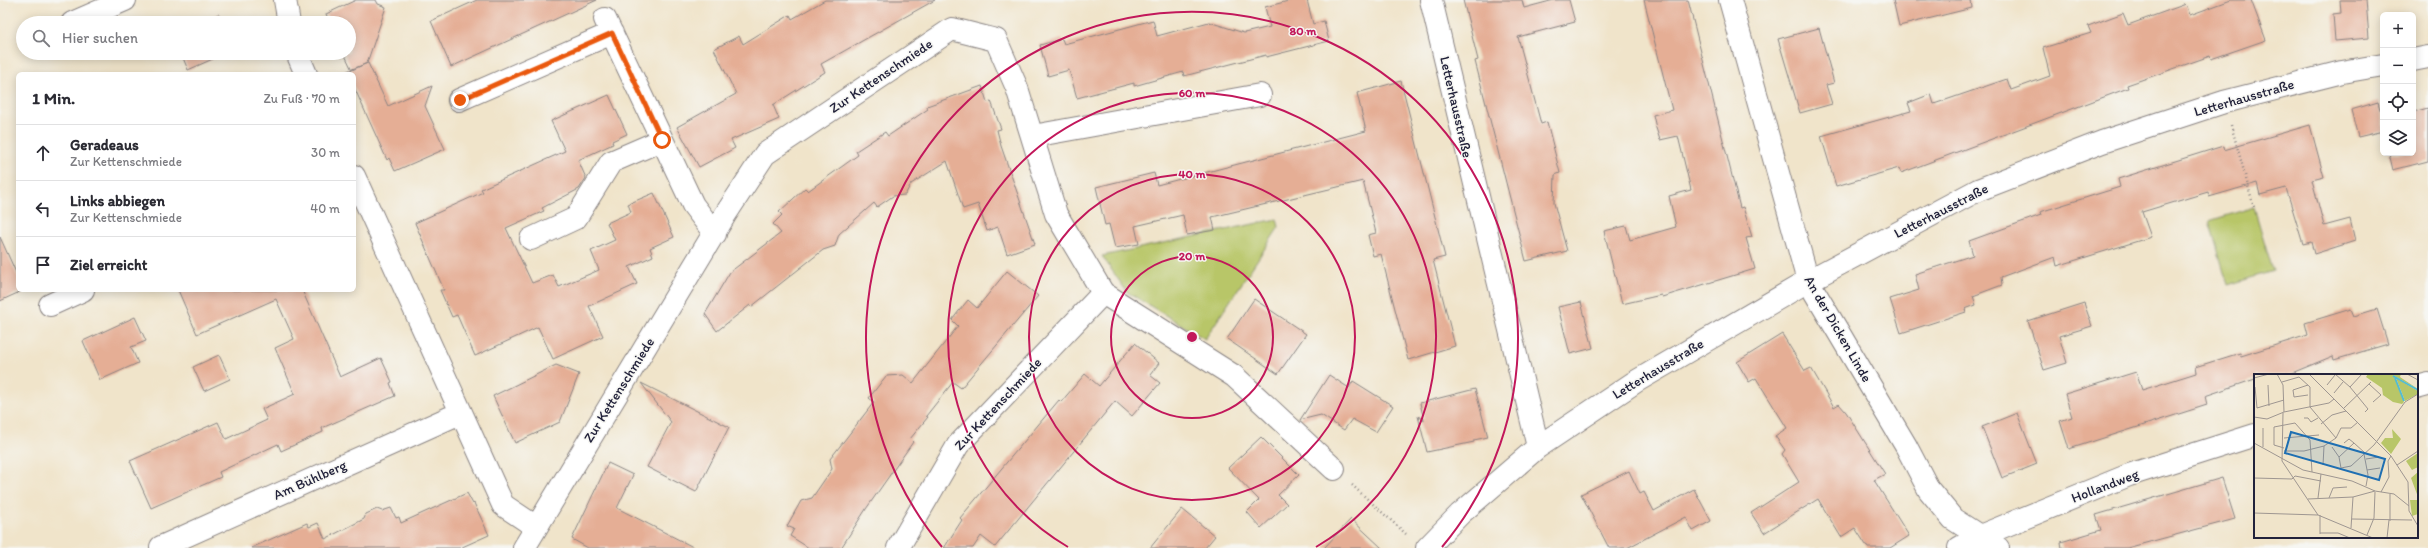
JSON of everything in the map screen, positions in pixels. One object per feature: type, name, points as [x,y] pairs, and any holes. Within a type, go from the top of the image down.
[{"type":"street","points":[[88,16],[125,0]]},
{"type":"street","points":[[285,0],[287,16]]},
{"type":"street","name":"Letterhausstraße","points":[[1431,0],[1538,447]]},
{"type":"street","name":"An der Dicken Linde","points":[[1730,0],[1808,281],[1906,446],[1929,490],[1953,519],[1998,548]]},
{"type":"street","points":[[460,100],[608,26],[693,205],[715,234]]},
{"type":"street","name":"Zur Kettenschmiede","points":[[524,548],[765,154],[952,29],[996,40],[1017,88],[1034,136],[1056,214],[1102,293],[1234,376],[1334,469]]},
{"type":"street","points":[[2416,59],[2428,57]]},
{"type":"street","points":[[300,60],[305,72]]},
{"type":"street","name":"Letterhausstraße","points":[[1418,543],[1460,514],[1538,447],[1635,382],[1808,281],[1978,190],[2102,142],[2224,102],[2342,72],[2380,66]]},
{"type":"street","points":[[1034,136],[1260,95]]},
{"type":"street","points":[[531,239],[576,218],[611,162],[662,140]]},
{"type":"street","points":[[356,180],[460,413],[503,505],[536,528]]},
{"type":"street","points":[[50,305],[79,292]]},
{"type":"street","name":"Zur Kettenschmiede","points":[[898,548],[958,445],[1102,293]]},
{"type":"street","points":[[2418,387],[2428,384]]},
{"type":"street","name":"Am Bühlberg","points":[[161,547],[460,413]]},
{"type":"street","name":"Hollandweg","points":[[1959,548],[1980,536],[2129,475],[2254,435]]},
{"type":"path","points":[[2224,102],[2254,207]]},
{"type":"path","points":[[1334,469],[1418,543]]},
{"type":"green space","points":[[2254,207],[2273,271],[2228,285],[2209,221]]},
{"type":"green space","points":[[1277,219],[1279,227],[1205,339],[1127,292],[1102,256]]},
{"type":"building","points":[[356,0],[376,0],[378,4],[386,7],[367,63],[352,70],[347,60],[356,60],[356,16],[327,16],[326,14]]},
{"type":"building","points":[[477,0],[597,0],[451,67],[431,21]]},
{"type":"building","points":[[825,0],[935,0],[821,64],[825,72],[773,105],[779,119],[731,140],[735,148],[699,167],[677,127],[736,94],[714,49],[739,36],[743,44],[790,15],[792,19]]},
{"type":"building","points":[[1292,0],[1307,0],[1313,24],[1324,21],[1329,41],[1184,76],[1183,72],[1134,86],[1134,83],[1077,98],[1069,70],[1048,76],[1040,45],[1062,39],[1064,44],[1153,20],[1157,36],[1209,22],[1244,33],[1270,27],[1265,7]]},
{"type":"building","points":[[1463,0],[1522,0],[1524,8],[1554,0],[1569,0],[1575,22],[1518,37],[1541,124],[1547,122],[1560,173],[1555,175],[1554,203],[1567,251],[1526,261],[1475,61],[1478,60]]},
{"type":"building","points":[[1644,0],[1688,0],[1740,208],[1743,207],[1752,237],[1746,238],[1755,269],[1662,297],[1661,295],[1622,304],[1604,231],[1626,226],[1630,240],[1676,227],[1669,196],[1691,190],[1678,136],[1660,140],[1656,128],[1653,115],[1672,110]]},
{"type":"building","points":[[1893,0],[1971,0],[1972,8],[1899,26]]},
{"type":"building","points":[[2231,0],[2251,0],[2266,40],[2211,59],[2210,56],[2127,85],[2128,88],[1901,173],[1899,168],[1836,186],[1821,136],[1911,111],[1908,103],[1931,94],[1934,104],[2007,79],[2011,90],[2050,76],[2043,48],[2091,33],[2088,26],[2123,13],[2128,25],[2186,4],[2190,15]]},
{"type":"building","points":[[2340,0],[2366,0],[2369,38],[2335,41],[2333,14],[2341,13]]},
{"type":"building","points":[[1819,28],[1834,83],[1826,85],[1832,104],[1800,113],[1778,39]]},
{"type":"building","points":[[184,60],[210,60],[188,70]]},
{"type":"building","points":[[368,63],[388,106],[432,86],[425,106],[445,149],[395,171],[389,158],[387,160],[356,91],[356,72],[347,71]]},
{"type":"building","points":[[1401,81],[1445,257],[1433,260],[1455,346],[1408,360],[1381,254],[1373,256],[1368,235],[1376,233],[1363,181],[1212,217],[1215,230],[1187,235],[1183,215],[1135,226],[1139,244],[1115,248],[1109,224],[1105,225],[1096,187],[1154,173],[1157,185],[1366,131],[1357,93]]},
{"type":"building","points":[[982,86],[987,102],[991,101],[1001,129],[997,130],[1001,146],[1035,244],[1007,254],[998,227],[987,231],[978,204],[963,209],[947,161],[911,184],[905,195],[893,196],[877,207],[874,203],[839,234],[835,246],[823,250],[751,307],[750,305],[717,331],[705,314],[730,272],[781,233],[773,224],[782,215],[779,212],[805,188],[808,191],[858,155],[856,151],[885,132],[888,136],[928,109],[927,106]]},
{"type":"building","points":[[609,95],[627,134],[612,141],[613,144],[578,160],[586,178],[579,189],[542,208],[544,211],[506,228],[532,283],[553,275],[559,287],[599,270],[591,251],[615,240],[607,223],[631,212],[628,204],[654,193],[674,237],[650,248],[653,256],[629,267],[637,284],[589,306],[603,336],[553,359],[538,327],[475,356],[457,315],[452,317],[440,290],[444,290],[415,223],[483,192],[481,189],[565,151],[551,121]]},
{"type":"building","points":[[2378,102],[2380,109],[2380,132],[2358,137],[2351,110]]},
{"type":"building","points":[[2428,108],[2428,161],[2393,170],[2390,156],[2416,156],[2416,111]]},
{"type":"building","points":[[2310,125],[2324,177],[2312,180],[2324,226],[2350,219],[2355,241],[2314,254],[2311,242],[2303,244],[2286,188],[2260,195],[2257,183],[2209,197],[2208,192],[2142,212],[2151,237],[2057,266],[2055,257],[2001,277],[2002,285],[1973,296],[1976,305],[1965,309],[1966,312],[1901,333],[1890,299],[1919,290],[1915,274],[1973,255],[1969,241],[2041,215],[2040,212],[2120,187],[2118,179],[2223,146],[2224,150]]},
{"type":"building","points":[[0,237],[16,273],[16,292],[20,292],[0,301]]},
{"type":"building","points":[[1007,271],[1038,296],[961,388],[953,382],[926,416],[928,417],[910,439],[913,442],[866,509],[841,548],[809,548],[790,536],[794,529],[787,526],[801,501],[812,498],[832,469],[830,459],[874,402],[869,398],[886,376],[903,375],[913,383],[958,326],[952,320],[968,300],[977,308]]},
{"type":"building","points":[[179,292],[303,292],[340,377],[381,358],[392,382],[390,383],[395,396],[322,428],[323,432],[281,451],[278,444],[219,472],[221,477],[151,508],[130,461],[218,422],[226,439],[267,420],[262,409],[295,394],[275,348],[294,339],[276,299],[197,334]]},
{"type":"building","points":[[1254,299],[1306,334],[1278,374],[1227,339]]},
{"type":"building","points":[[1581,302],[1593,348],[1570,354],[1558,307]]},
{"type":"building","points":[[2084,303],[2092,326],[2059,336],[2067,363],[2044,370],[2028,321]]},
{"type":"building","points":[[2351,309],[2354,316],[2377,309],[2388,344],[2334,360],[2333,356],[2289,374],[2254,374],[2254,379],[2205,396],[2207,405],[2069,449],[2060,421],[2072,417],[2065,394],[2136,372],[2142,390],[2196,373],[2195,367],[2240,353],[2241,356],[2308,335],[2305,323]]},
{"type":"building","points":[[135,317],[146,341],[131,347],[138,363],[100,380],[83,341]]},
{"type":"building","points":[[1782,334],[1805,371],[1811,368],[1834,407],[1839,404],[1846,412],[1885,474],[1874,480],[1909,536],[1890,548],[1868,548],[1855,528],[1841,537],[1818,499],[1764,533],[1751,513],[1799,482],[1782,454],[1785,450],[1775,436],[1787,428],[1756,378],[1749,382],[1737,362]]},
{"type":"building","points":[[1135,343],[1159,363],[1150,375],[1160,383],[1132,416],[1115,401],[995,547],[981,536],[973,548],[944,548],[962,520],[960,518],[1059,400],[1061,402],[1085,374],[1099,386]]},
{"type":"building","points":[[219,355],[230,379],[204,391],[193,367]]},
{"type":"building","points":[[556,365],[579,374],[560,422],[515,443],[493,396]]},
{"type":"building","points":[[1329,375],[1349,388],[1353,381],[1393,406],[1376,432],[1352,419],[1344,430],[1321,415],[1300,420]]},
{"type":"building","points":[[641,383],[729,427],[696,492],[647,467],[671,422]]},
{"type":"building","points":[[1475,389],[1488,437],[1474,440],[1474,442],[1427,452],[1418,416],[1424,420],[1420,403]]},
{"type":"building","points":[[2017,413],[2037,464],[2002,478],[1982,427]]},
{"type":"building","points":[[1261,437],[1299,475],[1278,495],[1287,504],[1261,528],[1247,512],[1259,500],[1228,468]]},
{"type":"building","points":[[608,463],[633,475],[617,508],[695,548],[588,548],[572,539]]},
{"type":"building","points":[[1629,471],[1640,494],[1644,492],[1654,511],[1694,489],[1711,521],[1693,531],[1686,517],[1627,548],[1609,548],[1581,494]]},
{"type":"building","points":[[2222,478],[2235,519],[2127,548],[2062,548],[2061,542],[2101,530],[2096,515]]},
{"type":"building","points":[[467,493],[473,504],[474,503],[489,535],[460,548],[251,548],[307,523],[309,527],[318,523],[325,539],[364,519],[366,514],[377,509],[382,511],[391,508],[396,518],[399,517],[401,523]]},
{"type":"building","points":[[1182,509],[1215,536],[1205,548],[1150,548]]},
{"type":"building","points":[[1351,519],[1382,548],[1324,548]]},
{"type":"route","points":[[460,100],[612,33],[662,140]]}]
